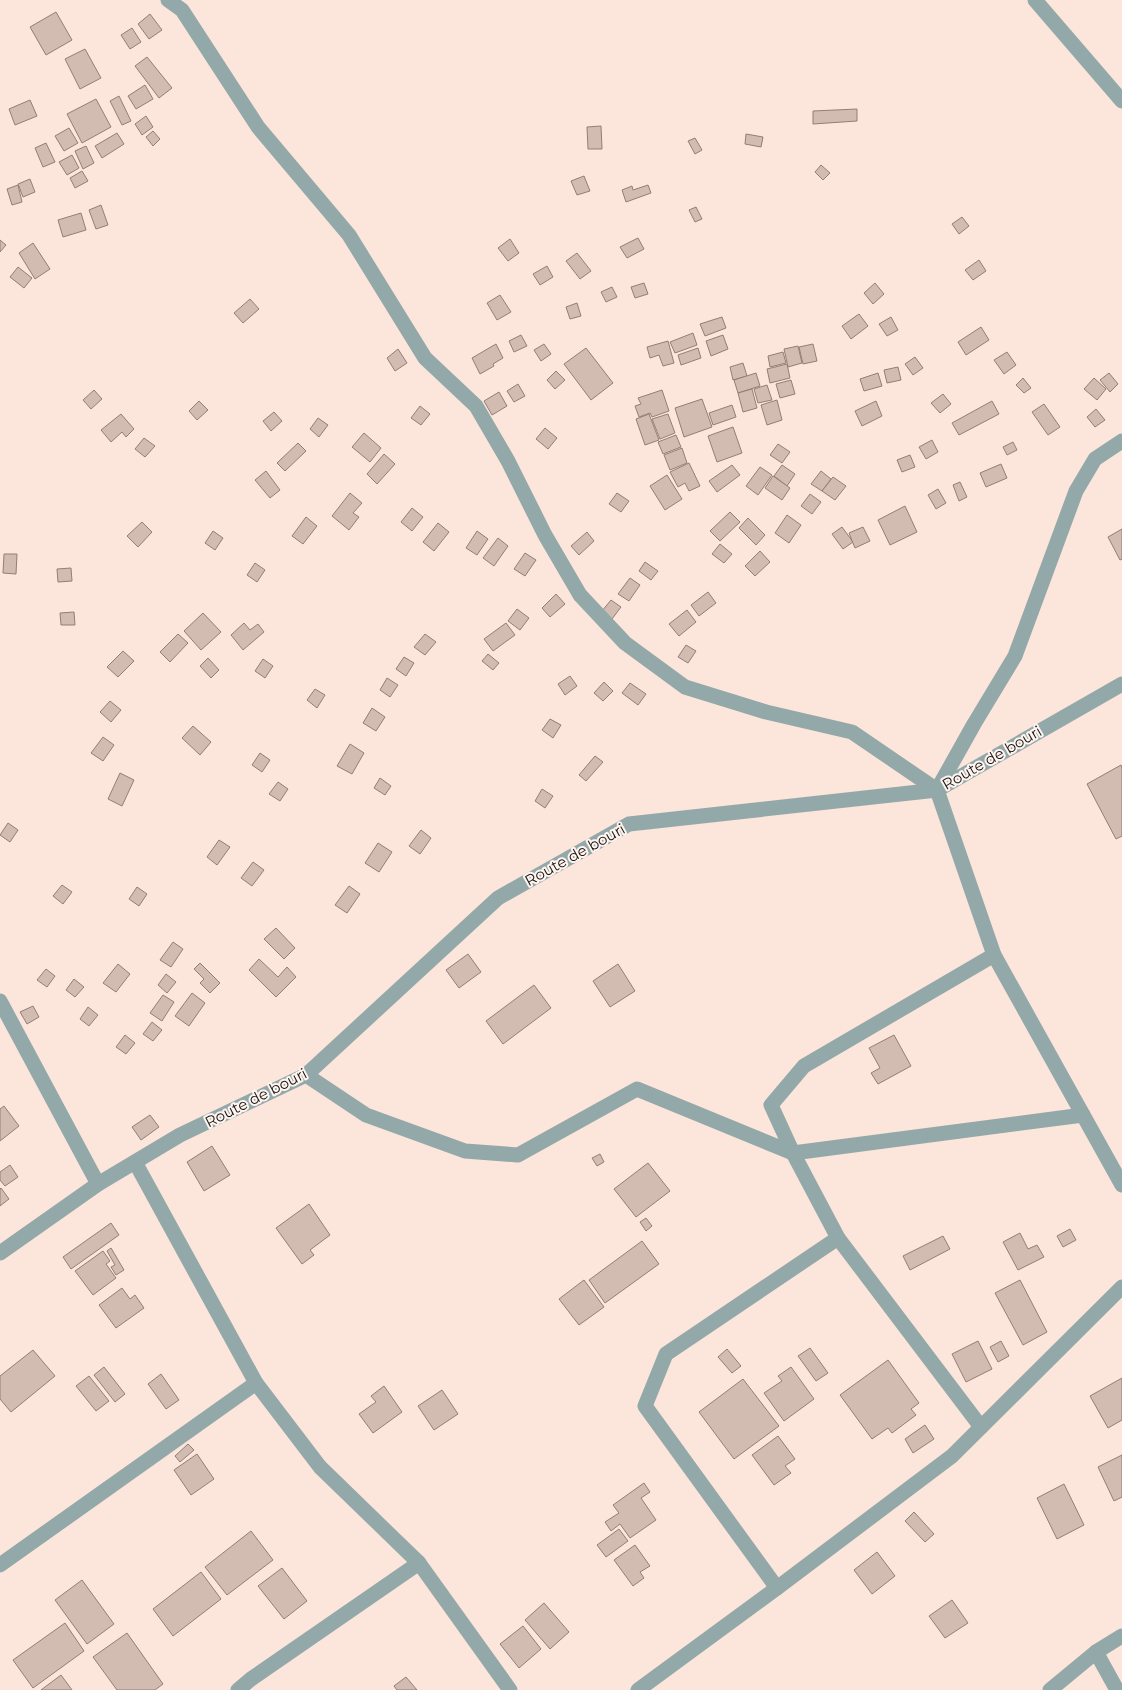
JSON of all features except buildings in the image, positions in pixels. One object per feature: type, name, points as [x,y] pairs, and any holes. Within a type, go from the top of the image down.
[{"type":"street","points":[[168,0],[182,10],[258,127],[349,235],[425,358],[476,406],[508,461],[545,535],[580,596],[625,643],[685,688],[766,712],[852,732],[937,790],[994,955],[1122,1185]]},
{"type":"street","points":[[1035,0],[1122,101]]},
{"type":"street","points":[[937,790],[1015,656],[1076,491],[1095,459],[1122,441]]},
{"type":"street","name":"Route de bouri","points":[[0,1253],[98,1184],[180,1135],[306,1075],[498,898],[629,824],[937,790],[1121,686]]},
{"type":"street","points":[[981,1427],[838,1238],[771,1105],[804,1066],[994,955]]},
{"type":"street","points":[[0,1001],[98,1184]]},
{"type":"street","points":[[306,1075],[366,1115],[465,1151],[518,1155],[637,1089],[794,1153],[1083,1114]]},
{"type":"street","points":[[135,1162],[256,1384],[320,1466],[419,1563],[510,1690]]},
{"type":"street","points":[[777,1588],[646,1406],[666,1354],[838,1238]]},
{"type":"street","points":[[638,1690],[952,1456],[1122,1286]]},
{"type":"street","points":[[0,1565],[256,1384]]},
{"type":"street","points":[[238,1690],[251,1679],[419,1563]]},
{"type":"street","points":[[1050,1690],[1096,1652],[1122,1636]]},
{"type":"street","points":[[1096,1652],[1117,1690]]}]
